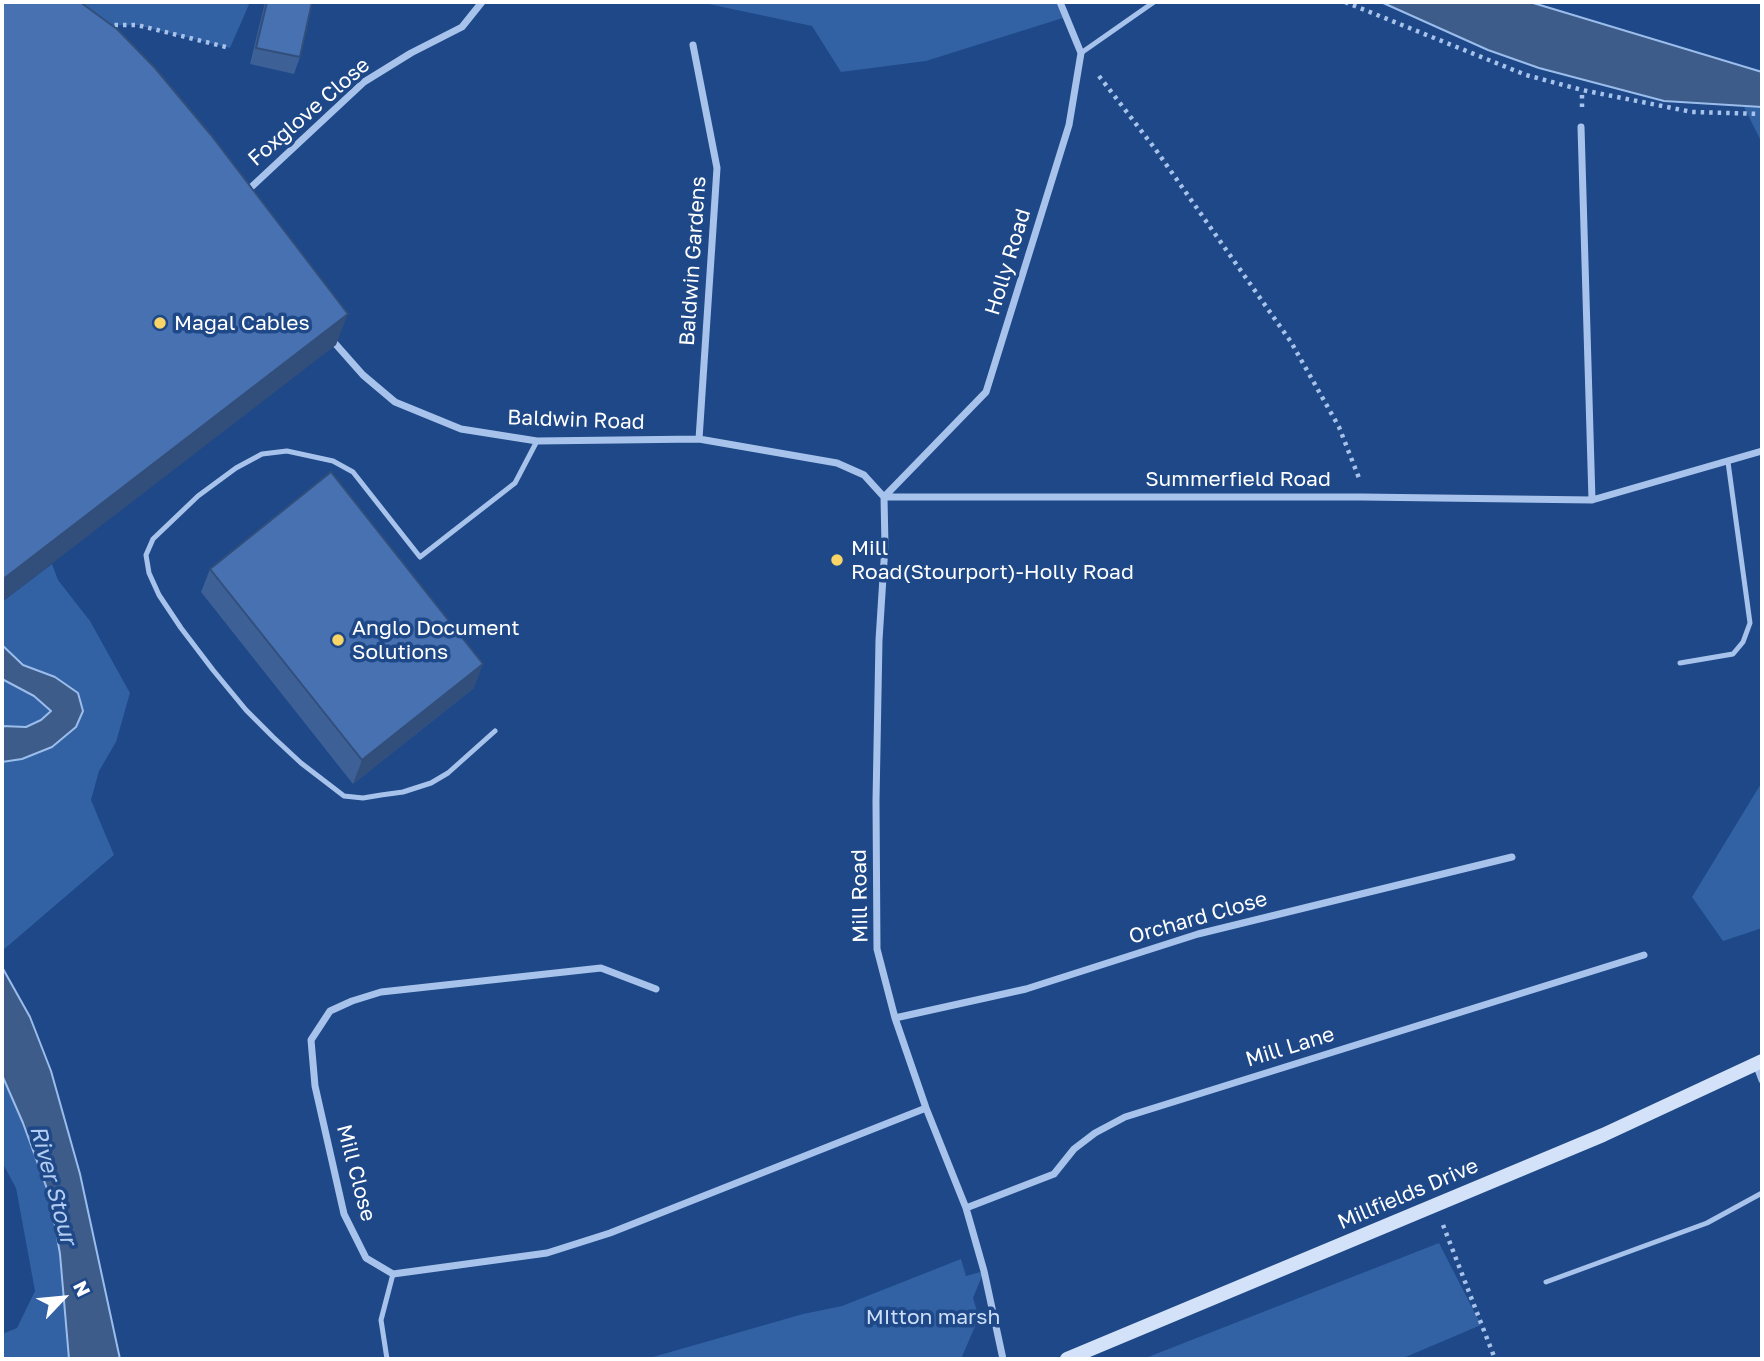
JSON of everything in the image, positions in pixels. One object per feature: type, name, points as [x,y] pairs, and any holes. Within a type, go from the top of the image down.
[{"type":"street","name":"Foxglove Close","points":[[239,197],[364,82],[411,53],[462,27],[482,2]]},
{"type":"street","points":[[1060,2],[1081,53]]},
{"type":"street","name":"Baldwin Gardens","points":[[693,45],[717,168],[699,439]]},
{"type":"street","name":"Holly Road","points":[[884,497],[986,392],[1069,125],[1081,53]]},
{"type":"street","points":[[1581,127],[1591,500]]},
{"type":"street","name":"Baldwin Road","points":[[329,336],[363,375],[395,402],[461,429],[537,441],[699,439],[837,463],[864,475],[884,497]]},
{"type":"street","name":"Summerfield Road","points":[[884,497],[1591,500],[1762,451]]},
{"type":"street","name":"Mill Road","points":[[884,497],[886,546],[879,640],[876,788],[877,949],[895,1018],[926,1108],[967,1208],[1003,1359]]},
{"type":"street","name":"Orchard Close","points":[[895,1018],[1026,989],[1198,934],[1512,857]]},
{"type":"street","name":"Mill Lane","points":[[967,1208],[1054,1174],[1074,1149],[1095,1133],[1125,1117],[1644,956]]},
{"type":"street","name":"Mill Close","points":[[393,1274],[366,1258],[344,1214],[315,1086],[311,1041],[330,1011],[381,992],[601,968],[656,989]]},
{"type":"street","points":[[1759,1062],[1762,1080]]},
{"type":"street","name":"Millfields Drive","points":[[1067,1359],[1603,1135],[1759,1062]]},
{"type":"street","points":[[393,1274],[547,1252],[610,1233],[926,1108]]},
{"type":"lane","points":[[1081,53],[1154,2]]},
{"type":"lane","points":[[495,732],[431,783],[363,798],[344,796],[301,763],[273,737],[246,710],[213,670],[159,594],[149,573],[146,555],[153,539],[207,489],[236,468],[262,454],[287,451],[333,461],[353,472],[420,557],[515,483],[537,441]]},
{"type":"lane","points":[[1680,663],[1733,654],[1743,642],[1750,623],[1728,462]]},
{"type":"lane","points":[[1546,1282],[1707,1223],[1762,1194]]},
{"type":"lane","points":[[387,1359],[381,1320],[393,1274]]},
{"type":"path","points":[[1345,2],[1526,75],[1571,87],[1692,111],[1762,114]]},
{"type":"path","points":[[98,26],[137,25],[230,48]]},
{"type":"path","points":[[1081,53],[1156,150],[1291,342],[1339,426],[1358,474],[1362,497]]},
{"type":"path","points":[[1435,1205],[1494,1359]]},
{"type":"green space","points":[[17,2],[250,2],[230,48],[137,25],[60,26]]},
{"type":"green space","points":[[699,2],[1060,2],[1066,17],[926,61],[841,72],[812,26]]},
{"type":"green space","points":[[1744,107],[1762,107],[1762,143]]},
{"type":"green space","points":[[52,564],[58,580],[90,621],[130,693],[116,742],[99,771],[91,800],[114,855],[2,951],[2,762],[22,759],[52,747],[55,677],[23,665],[2,645],[2,602]]},
{"type":"green space","points":[[2,679],[34,696],[51,711],[41,720],[26,727],[2,726]]},
{"type":"green space","points":[[1762,782],[1762,928],[1723,941],[1692,897]]},
{"type":"green space","points":[[2,1075],[50,1197],[60,1254],[69,1359],[2,1359],[2,1334],[17,1328],[35,1291],[16,1188],[2,1162]]},
{"type":"green space","points":[[1439,1243],[1481,1325],[1401,1359],[1143,1359]]},
{"type":"green space","name":"MItton marsh","points":[[961,1259],[966,1276],[984,1271],[973,1298],[979,1317],[961,1359],[646,1359],[803,1314],[842,1306]]},
{"type":"water","points":[[1381,2],[1530,2],[1762,72],[1762,107],[1664,101],[1539,68],[1488,50]]},
{"type":"water","points":[[2,645],[23,665],[55,677],[78,693],[83,711],[76,727],[52,747],[22,759],[2,762],[2,726],[26,727],[41,720],[51,711],[34,696],[2,679]]},
{"type":"water","name":"River Stour","points":[[2,967],[30,1017],[51,1071],[80,1174],[120,1359],[69,1359],[60,1254],[50,1197],[2,1075]]},
{"type":"building","name":"Magal Cables","points":[[2,2],[80,2],[117,29],[155,68],[211,135],[348,314],[2,580]]},
{"type":"building","points":[[267,2],[312,2],[300,57],[256,48]]},
{"type":"building","name":"Anglo Document Solutions","points":[[331,472],[483,664],[362,760],[210,569]]},
{"type":"place","name":"Magal Cables","points":[[160,323]]},
{"type":"place","name":"Mill Road(Stourport)-Holly Road","points":[[837,560]]},
{"type":"place","name":"Anglo Document Solutions","points":[[338,640]]}]
